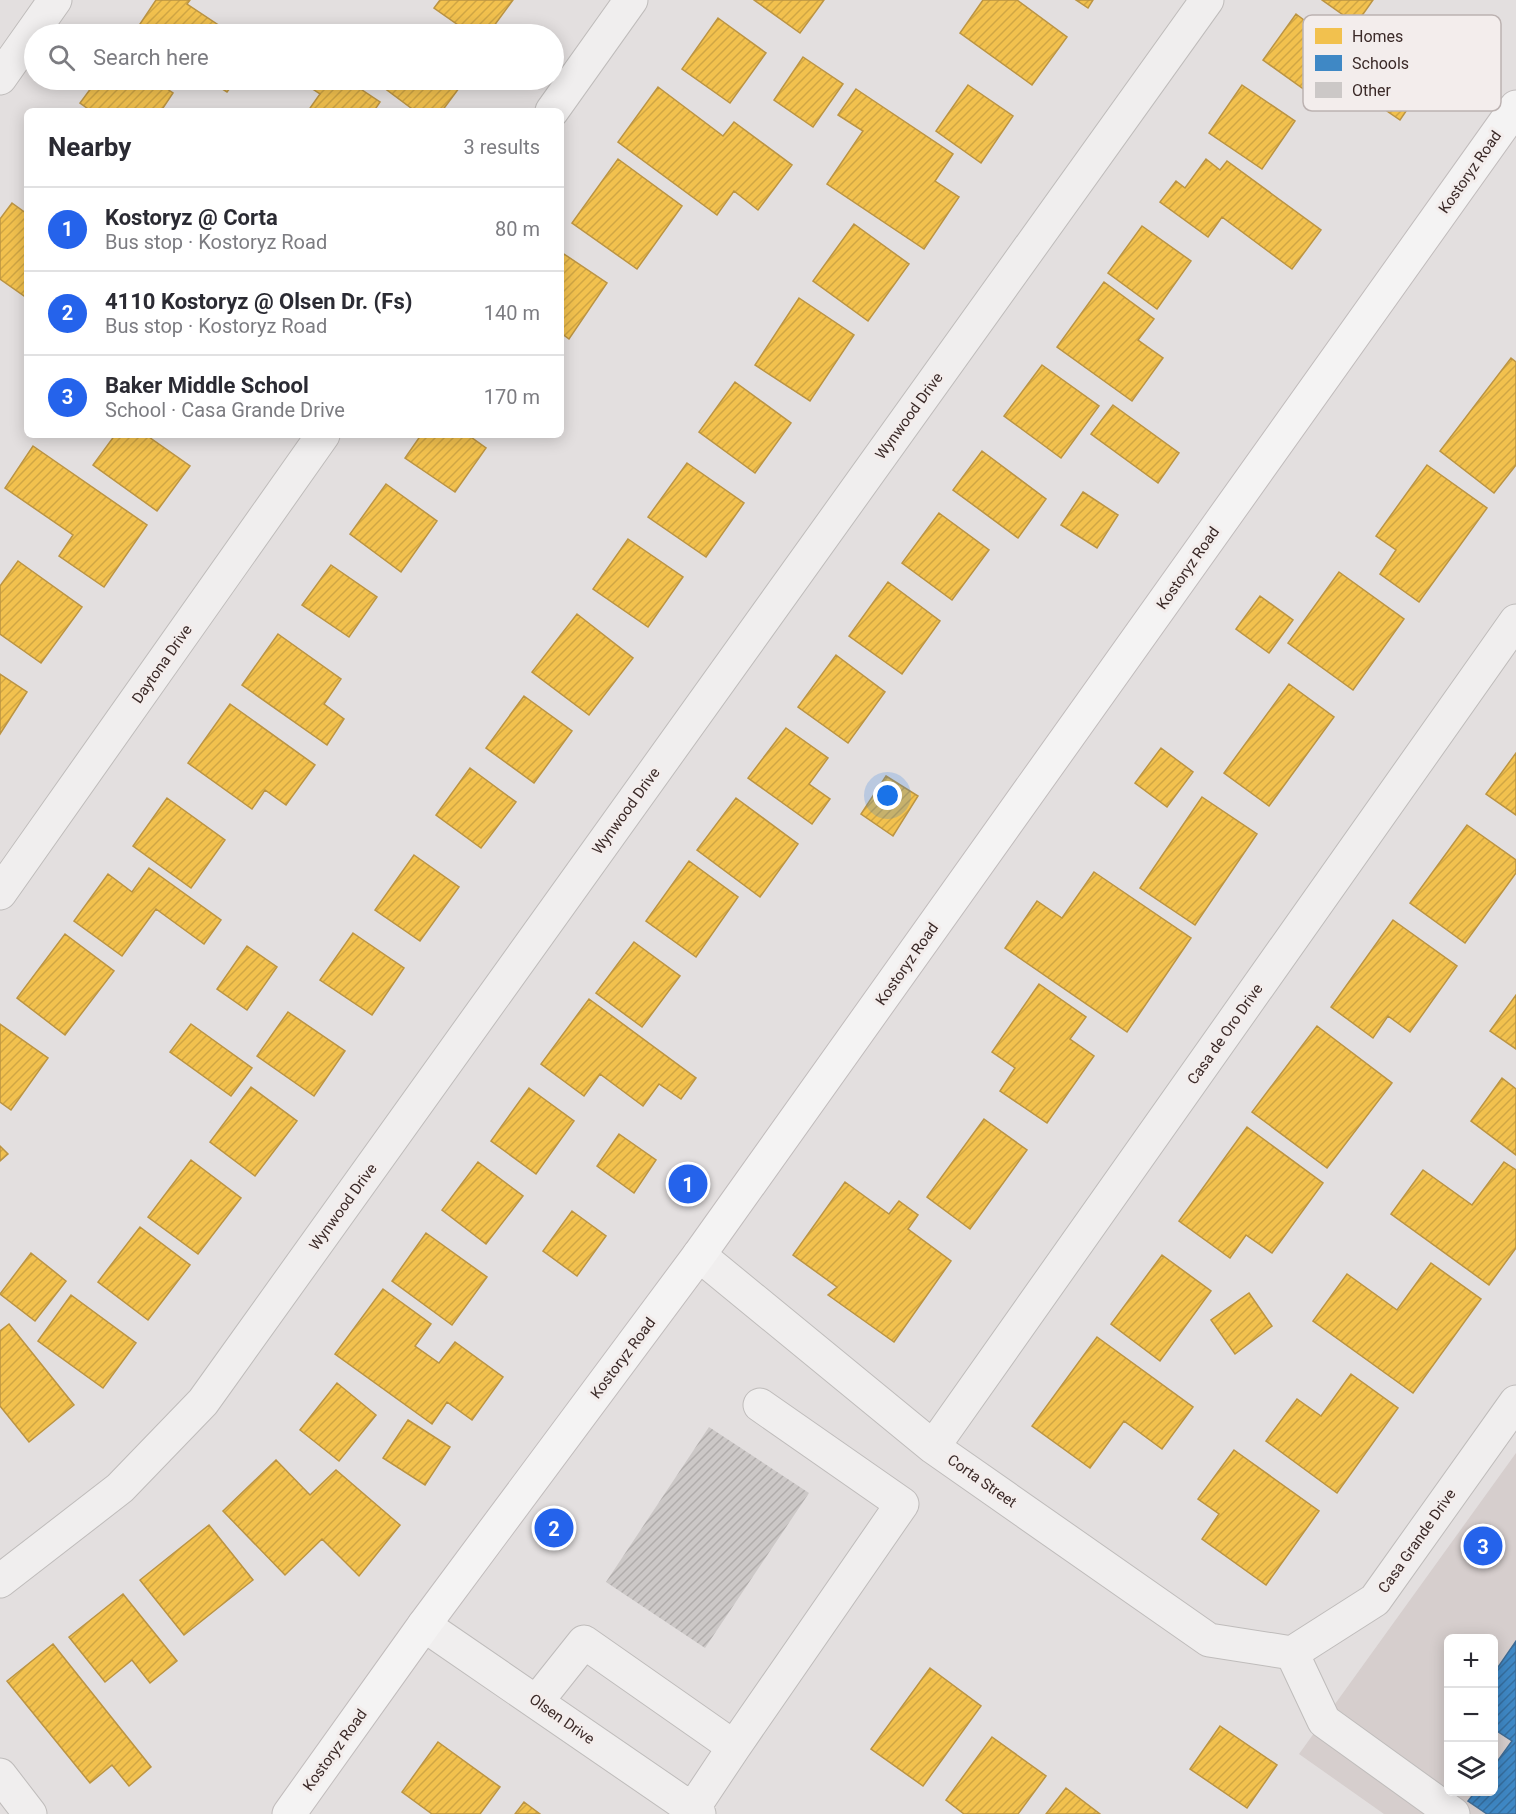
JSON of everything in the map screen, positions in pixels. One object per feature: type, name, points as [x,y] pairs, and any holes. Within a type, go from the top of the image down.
[{"type":"main road","name":"Kostoryz Road","points":[[289,1814],[424,1625],[699,1255],[1516,107]]},
{"type":"street","points":[[38,24],[55,0]]},
{"type":"street","points":[[554,108],[631,0]]},
{"type":"street","name":"Wynwood Drive","points":[[0,1581],[120,1488],[203,1402],[1207,0]]},
{"type":"street","points":[[0,78],[24,44]]},
{"type":"street","name":"Daytona Drive","points":[[0,892],[321,438]]},
{"type":"street","name":"Casa de Oro Drive","points":[[933,1447],[1516,621]]},
{"type":"street","name":"Corta Street","points":[[699,1255],[933,1447],[1209,1640],[1292,1653]]},
{"type":"street","name":"Casa Grande Drive","points":[[1292,1653],[1375,1600],[1516,1402]]},
{"type":"street","points":[[696,1812],[734,1747],[902,1504],[760,1405]]},
{"type":"street","name":"Olsen Drive","points":[[424,1625],[696,1812]]},
{"type":"street","points":[[537,1701],[584,1642],[734,1747]]},
{"type":"street","points":[[1292,1653],[1324,1721],[1453,1814]]},
{"type":"street","points":[[0,1775],[30,1814]]},
{"type":"shaded area","points":[[1516,1453],[1516,1814],[1384,1814],[1299,1754]]},
{"type":"building: Homes","points":[[156,0],[190,0],[187,4],[217,24],[140,24]]},
{"type":"building: Homes","points":[[440,0],[513,0],[495,24],[457,24],[434,8]]},
{"type":"building: Homes","points":[[754,0],[824,0],[800,33]]},
{"type":"building: Homes","points":[[983,0],[1017,0],[1067,37],[1032,85],[960,33]]},
{"type":"building: Homes","points":[[1076,0],[1093,0],[1088,8]]},
{"type":"building: Homes","points":[[1322,0],[1373,0],[1362,15],[1343,15]]},
{"type":"building: Homes","points":[[1296,14],[1303,19],[1303,89],[1263,60]]},
{"type":"building: Homes","points":[[718,18],[766,53],[730,103],[682,69]]},
{"type":"building: Homes","points":[[803,57],[843,84],[813,127],[774,100]]},
{"type":"building: Homes","points":[[968,85],[1013,116],[981,163],[936,131]]},
{"type":"building: Homes","points":[[1242,85],[1295,121],[1262,169],[1209,133]]},
{"type":"building: Homes","points":[[658,87],[723,136],[734,122],[792,165],[758,210],[734,191],[717,215],[618,142]]},
{"type":"building: Homes","points":[[856,89],[953,154],[935,181],[959,197],[924,249],[827,184],[863,131],[838,115]]},
{"type":"building: Homes","points":[[90,90],[169,90],[173,93],[163,108],[87,108],[80,103]]},
{"type":"building: Homes","points":[[314,90],[362,90],[380,102],[376,108],[310,108],[320,94]]},
{"type":"building: Homes","points":[[387,90],[458,90],[444,108],[411,108]]},
{"type":"building: Homes","points":[[1387,111],[1406,111],[1400,120]]},
{"type":"building: Homes","points":[[618,159],[682,206],[637,269],[572,223]]},
{"type":"building: Homes","points":[[1206,159],[1220,170],[1227,161],[1321,230],[1292,269],[1222,217],[1208,237],[1160,202],[1176,181],[1185,188]]},
{"type":"building: Homes","points":[[12,203],[24,212],[24,296],[0,279],[0,219]]},
{"type":"building: Homes","points":[[854,224],[909,264],[868,321],[813,281]]},
{"type":"building: Homes","points":[[1142,226],[1191,261],[1157,309],[1108,273]]},
{"type":"building: Homes","points":[[564,254],[607,283],[569,339],[564,335]]},
{"type":"building: Homes","points":[[1104,282],[1154,319],[1138,340],[1163,358],[1132,401],[1057,347]]},
{"type":"building: Homes","points":[[799,298],[854,335],[810,401],[755,365]]},
{"type":"building: Homes","points":[[1511,358],[1516,362],[1516,465],[1494,493],[1440,451]]},
{"type":"building: Homes","points":[[1042,365],[1099,406],[1061,458],[1004,416]]},
{"type":"building: Homes","points":[[735,382],[791,423],[755,473],[699,432]]},
{"type":"building: Homes","points":[[1113,405],[1179,453],[1158,483],[1091,434]]},
{"type":"building: Homes","points":[[113,438],[150,438],[190,466],[157,511],[93,465]]},
{"type":"building: Homes","points":[[419,438],[472,438],[486,448],[455,492],[405,458]]},
{"type":"building: Homes","points":[[33,446],[147,525],[104,587],[59,556],[73,535],[5,488]]},
{"type":"building: Homes","points":[[982,451],[1046,499],[1018,538],[953,490]]},
{"type":"building: Homes","points":[[687,463],[744,503],[706,557],[648,517]]},
{"type":"building: Homes","points":[[1427,465],[1487,508],[1419,602],[1380,574],[1396,550],[1376,536]]},
{"type":"building: Homes","points":[[386,484],[437,521],[401,572],[350,534]]},
{"type":"building: Homes","points":[[1083,492],[1118,515],[1097,548],[1061,525]]},
{"type":"building: Homes","points":[[939,513],[989,550],[952,600],[902,563]]},
{"type":"building: Homes","points":[[628,539],[683,577],[648,627],[593,589]]},
{"type":"building: Homes","points":[[18,561],[82,607],[41,663],[0,634],[0,586]]},
{"type":"building: Homes","points":[[331,565],[377,597],[349,637],[302,605]]},
{"type":"building: Homes","points":[[1339,572],[1404,619],[1353,690],[1288,643]]},
{"type":"building: Homes","points":[[888,582],[940,621],[902,674],[849,636]]},
{"type":"building: Homes","points":[[1260,596],[1293,620],[1269,653],[1236,629]]},
{"type":"building: Homes","points":[[577,614],[633,658],[589,715],[532,672]]},
{"type":"building: Homes","points":[[278,634],[341,679],[324,704],[344,719],[327,745],[242,685]]},
{"type":"building: Homes","points":[[836,655],[885,692],[848,743],[798,707]]},
{"type":"building: Homes","points":[[0,674],[27,692],[0,734]]},
{"type":"building: Homes","points":[[1289,684],[1334,717],[1269,806],[1224,773]]},
{"type":"building: Homes","points":[[524,696],[572,731],[534,783],[486,748]]},
{"type":"building: Homes","points":[[230,704],[315,765],[286,805],[265,790],[252,809],[188,763]]},
{"type":"building: Homes","points":[[786,728],[828,758],[809,784],[830,799],[812,824],[748,778]]},
{"type":"building: Homes","points":[[1161,748],[1193,772],[1167,807],[1135,783]]},
{"type":"building: Homes","points":[[1516,753],[1516,815],[1486,794]]},
{"type":"building: Homes","points":[[470,768],[516,802],[481,848],[436,815]]},
{"type":"building: Homes","points":[[886,776],[918,796],[893,836],[861,814]]},
{"type":"building: Homes","points":[[1202,797],[1257,834],[1195,925],[1140,888]]},
{"type":"building: Homes","points":[[167,798],[225,840],[191,888],[133,846]]},
{"type":"building: Homes","points":[[736,798],[798,844],[760,897],[697,850]]},
{"type":"building: Homes","points":[[1467,825],[1516,860],[1516,873],[1465,943],[1410,903]]},
{"type":"building: Homes","points":[[414,855],[459,887],[420,941],[375,910]]},
{"type":"building: Homes","points":[[689,861],[738,897],[696,957],[646,921]]},
{"type":"building: Homes","points":[[149,868],[221,920],[204,944],[156,909],[122,956],[74,921],[108,874],[132,892]]},
{"type":"building: Homes","points":[[1094,872],[1191,938],[1127,1032],[1005,948],[1037,901],[1062,918]]},
{"type":"building: Homes","points":[[1393,920],[1457,966],[1410,1032],[1388,1016],[1373,1038],[1331,1007]]},
{"type":"building: Homes","points":[[353,933],[404,968],[372,1015],[320,980]]},
{"type":"building: Homes","points":[[65,934],[114,971],[65,1035],[17,998]]},
{"type":"building: Homes","points":[[634,942],[680,976],[642,1027],[596,993]]},
{"type":"building: Homes","points":[[247,946],[277,967],[247,1010],[217,989]]},
{"type":"building: Homes","points":[[1039,984],[1086,1017],[1070,1039],[1094,1056],[1047,1123],[1000,1091],[1015,1068],[992,1052]]},
{"type":"building: Homes","points":[[1516,995],[1516,1049],[1490,1031]]},
{"type":"building: Homes","points":[[589,999],[696,1078],[681,1099],[659,1084],[643,1106],[600,1074],[584,1096],[541,1064]]},
{"type":"building: Homes","points":[[288,1012],[345,1051],[314,1096],[257,1056]]},
{"type":"building: Homes","points":[[0,1024],[48,1058],[11,1110],[0,1102]]},
{"type":"building: Homes","points":[[191,1024],[252,1068],[231,1096],[170,1052]]},
{"type":"building: Homes","points":[[1317,1026],[1392,1083],[1327,1168],[1252,1112]]},
{"type":"building: Homes","points":[[1502,1078],[1516,1089],[1516,1155],[1471,1121]]},
{"type":"building: Homes","points":[[251,1087],[297,1121],[255,1176],[210,1142]]},
{"type":"building: Homes","points":[[529,1088],[574,1121],[536,1174],[491,1141]]},
{"type":"building: Homes","points":[[984,1119],[1027,1150],[970,1229],[927,1197]]},
{"type":"building: Homes","points":[[1247,1127],[1323,1183],[1272,1253],[1246,1235],[1230,1258],[1179,1221]]},
{"type":"building: Homes","points":[[619,1134],[656,1160],[634,1193],[597,1166]]},
{"type":"building: Homes","points":[[0,1146],[8,1154],[0,1161]]},
{"type":"building: Homes","points":[[191,1160],[241,1198],[198,1254],[148,1217]]},
{"type":"building: Homes","points":[[478,1162],[523,1196],[486,1244],[442,1210]]},
{"type":"building: Homes","points":[[1504,1162],[1516,1170],[1516,1248],[1489,1285],[1391,1214],[1423,1170],[1472,1205]]},
{"type":"building: Homes","points":[[845,1182],[889,1214],[899,1201],[918,1215],[908,1229],[951,1261],[894,1342],[828,1295],[837,1287],[793,1255]]},
{"type":"building: Homes","points":[[572,1211],[606,1236],[577,1276],[543,1251]]},
{"type":"building: Homes","points":[[140,1227],[190,1265],[148,1320],[98,1282]]},
{"type":"building: Homes","points":[[426,1233],[487,1277],[452,1325],[392,1281]]},
{"type":"building: Homes","points":[[31,1253],[66,1281],[35,1321],[0,1294]]},
{"type":"building: Homes","points":[[1162,1255],[1211,1291],[1160,1361],[1111,1324]]},
{"type":"building: Homes","points":[[1431,1263],[1481,1299],[1413,1393],[1313,1321],[1347,1274],[1397,1310]]},
{"type":"building: Homes","points":[[383,1289],[431,1324],[415,1346],[439,1363],[455,1342],[503,1377],[472,1420],[447,1402],[432,1424],[335,1354]]},
{"type":"building: Homes","points":[[1249,1293],[1272,1326],[1235,1354],[1211,1320]]},
{"type":"building: Homes","points":[[71,1295],[136,1343],[103,1388],[38,1341]]},
{"type":"building: Homes","points":[[9,1324],[74,1405],[29,1442],[0,1406],[0,1331]]},
{"type":"building: Homes","points":[[1097,1337],[1193,1407],[1162,1449],[1124,1421],[1090,1468],[1032,1426]]},
{"type":"building: Homes","points":[[1351,1374],[1398,1408],[1337,1493],[1266,1441],[1297,1399],[1321,1416]]},
{"type":"building: Homes","points":[[337,1383],[376,1415],[339,1461],[300,1430]]},
{"type":"building: Homes","points":[[408,1420],[450,1447],[425,1485],[383,1458]]},
{"type":"building: Homes","points":[[1234,1450],[1319,1511],[1266,1585],[1202,1539],[1219,1514],[1198,1499]]},
{"type":"building: Homes","points":[[276,1460],[310,1495],[336,1470],[400,1525],[359,1576],[322,1539],[285,1575],[223,1511]]},
{"type":"building: Homes","points":[[209,1525],[253,1580],[184,1635],[140,1580]]},
{"type":"building: Homes","points":[[123,1594],[177,1661],[150,1683],[132,1660],[105,1682],[69,1637]]},
{"type":"building: Homes","points":[[53,1644],[151,1767],[129,1786],[112,1765],[90,1783],[7,1681]]},
{"type":"building: Homes","points":[[930,1668],[981,1706],[923,1786],[871,1749]]},
{"type":"building: Homes","points":[[1220,1726],[1277,1765],[1247,1808],[1190,1769]]},
{"type":"building: Homes","points":[[992,1737],[1046,1776],[1018,1814],[964,1814],[946,1800]]},
{"type":"building: Homes","points":[[438,1742],[500,1787],[480,1814],[432,1814],[402,1792]]},
{"type":"building: Homes","points":[[1066,1788],[1100,1814],[1046,1814]]},
{"type":"building: Homes","points":[[524,1802],[540,1814],[515,1814]]},
{"type":"building: Schools","points":[[1516,1641],[1516,1814],[1487,1814],[1468,1801],[1472,1796],[1498,1796],[1498,1760],[1512,1741],[1498,1732],[1498,1667]]},
{"type":"building: Other","points":[[709,1427],[809,1493],[705,1648],[606,1582]]},
{"type":"place","name":"Kostoryz @ Corta","points":[[688,1184]]},
{"type":"place","name":"4110 Kostoryz @ Olsen Dr. (Fs)","points":[[554,1528]]},
{"type":"place","name":"Baker Middle School","points":[[1483,1546]]}]
